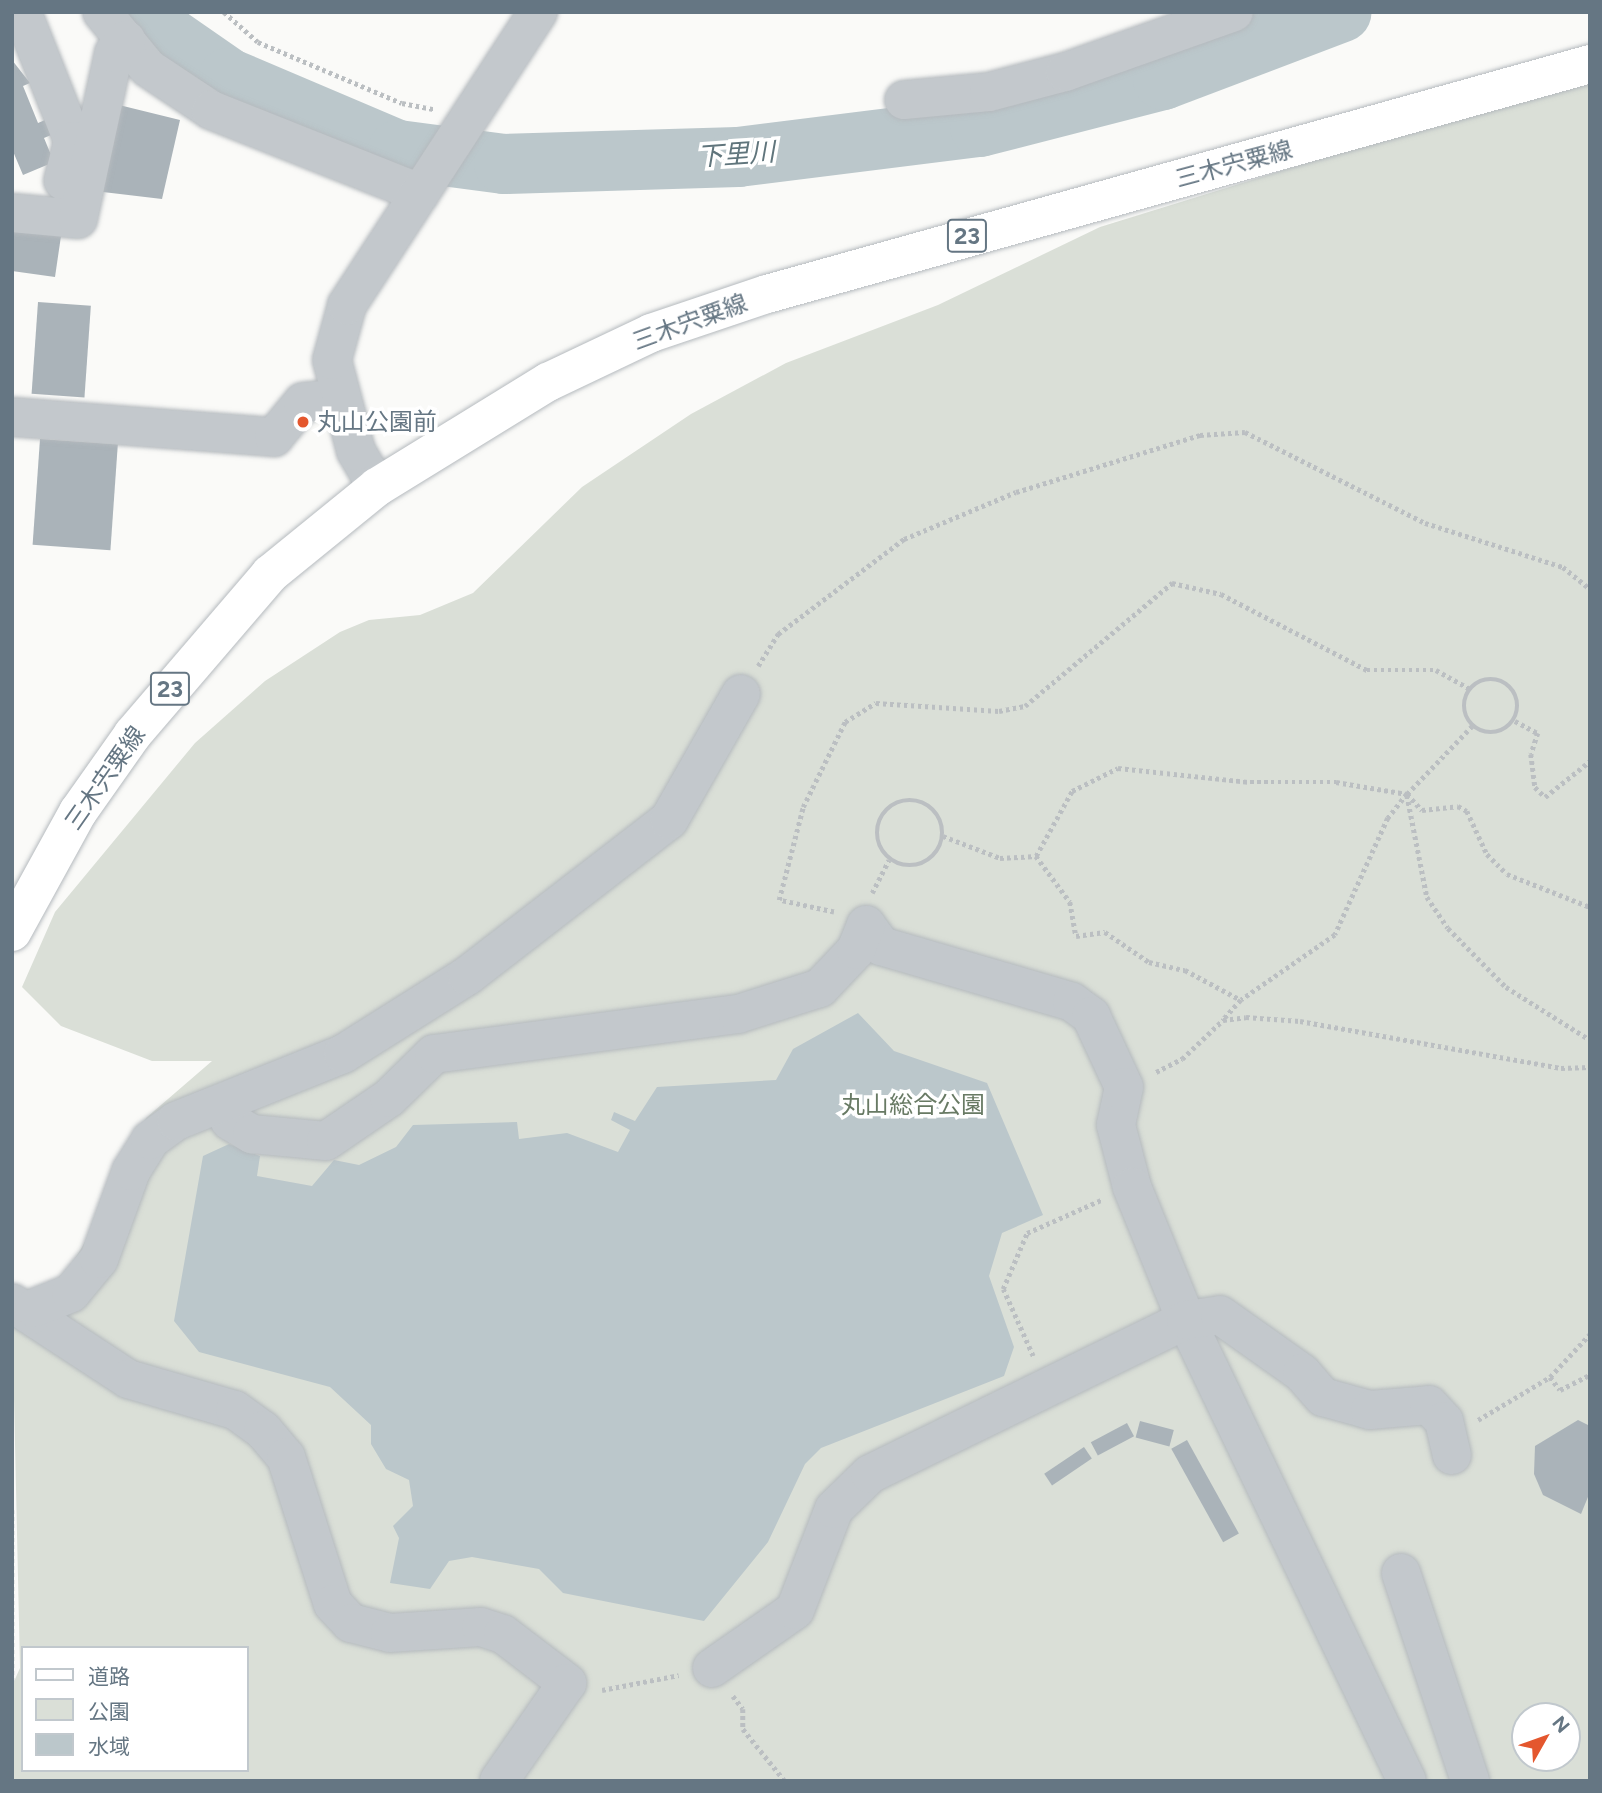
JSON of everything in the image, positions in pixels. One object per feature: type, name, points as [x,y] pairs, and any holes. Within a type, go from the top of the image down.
[{"type":"main road","name":"三木宍粟線","points":[[12,932],[78,812],[201,650],[270,574],[377,487],[548,382],[650,333],[1050,212],[1590,64]]},
{"type":"street","points":[[12,190],[60,194],[74,141],[22,12]]},
{"type":"street","points":[[377,487],[339,398],[332,360],[347,305],[538,12]]},
{"type":"street","points":[[904,100],[989,92],[1040,79],[1234,12]]},
{"type":"street","points":[[114,26],[148,68],[211,110],[420,194]]},
{"type":"street","points":[[12,213],[78,219],[114,53],[114,26]]},
{"type":"street","points":[[12,417],[274,437],[303,402],[339,398]]},
{"type":"street","points":[[22,1309],[34,1308],[71,1293],[99,1259],[131,1171],[150,1140],[176,1121],[343,1054],[456,983],[669,820],[741,694]]},
{"type":"street","points":[[223,1104],[230,1121],[252,1134],[326,1141],[389,1098],[434,1054],[738,1014],[820,988],[856,950],[866,925],[881,946],[1082,1007],[1124,1087],[1116,1125],[1132,1187],[1186,1320],[1407,1781]]},
{"type":"street","points":[[22,1309],[128,1380],[235,1410],[263,1430],[286,1457],[333,1604],[351,1623],[390,1633],[481,1627],[503,1634],[567,1683],[499,1781]]},
{"type":"street","points":[[712,1668],[795,1610],[834,1509],[870,1474],[1186,1320],[1220,1315],[1302,1373],[1324,1397],[1370,1410],[1429,1405],[1444,1422],[1451,1448]]},
{"type":"street","points":[[1401,1573],[1470,1780]]},
{"type":"path","points":[[224,12],[258,42],[402,103],[471,117]]},
{"type":"path","points":[[741,694],[778,634],[904,539],[1016,492],[1199,435],[1245,432],[1425,523],[1563,567],[1590,589]]},
{"type":"path","points":[[842,913],[779,900],[803,807],[845,722],[876,703],[999,711],[1026,706],[1172,583],[1221,594],[1367,670],[1436,670],[1470,688]]},
{"type":"path","points":[[1486,679],[1511,687],[1519,703],[1515,721],[1492,734],[1472,726],[1464,705],[1470,688],[1486,679]]},
{"type":"path","points":[[1515,721],[1538,733],[1531,754],[1535,787],[1545,797],[1590,761]]},
{"type":"path","points":[[1124,1087],[1182,1059],[1241,1000],[1335,935],[1388,818],[1407,794],[1472,726]]},
{"type":"path","points":[[1036,856],[1072,791],[1118,768],[1250,782],[1336,782],[1407,794],[1422,810],[1458,806],[1467,811],[1487,855],[1507,874],[1590,907]]},
{"type":"path","points":[[1407,794],[1427,897],[1448,928],[1506,986],[1590,1040]]},
{"type":"path","points":[[917,800],[936,812],[943,836],[930,860],[909,867],[889,860],[876,829],[886,809],[917,800]]},
{"type":"path","points":[[943,836],[1000,858],[1036,856]]},
{"type":"path","points":[[1036,856],[1070,902],[1076,936],[1105,932],[1149,962],[1185,970],[1241,1000]]},
{"type":"path","points":[[1223,1020],[1275,1017],[1561,1068],[1590,1067]]},
{"type":"path","points":[[1048,1389],[1003,1289],[1027,1233],[1132,1187]]},
{"type":"path","points":[[1451,1448],[1550,1377],[1590,1334]]},
{"type":"path","points":[[1550,1377],[1560,1390],[1590,1375]]},
{"type":"path","points":[[12,1510],[12,1681]]},
{"type":"path","points":[[567,1683],[602,1690],[712,1668],[743,1709],[743,1729],[785,1781]]},
{"type":"green space","name":"丸山総合公園","points":[[1590,75],[1590,1781],[12,1781],[12,1686],[20,1668],[12,1309],[59,1285],[110,1201],[146,1118],[212,1061],[152,1061],[61,1026],[22,987],[55,912],[195,743],[265,681],[340,632],[369,620],[420,615],[473,593],[582,487],[691,414],[786,363],[938,305],[1100,227]]},
{"type":"water","points":[[858,1013],[894,1051],[987,1083],[1043,1215],[1002,1233],[989,1276],[1014,1347],[1004,1376],[821,1448],[805,1464],[768,1542],[704,1621],[563,1593],[539,1569],[472,1557],[449,1561],[430,1589],[390,1583],[399,1538],[393,1526],[413,1506],[409,1480],[386,1469],[371,1444],[371,1425],[330,1387],[199,1352],[174,1321],[203,1156],[229,1144],[260,1156],[257,1176],[312,1186],[334,1160],[359,1165],[396,1147],[413,1125],[517,1122],[519,1139],[567,1133],[618,1152],[630,1130],[611,1120],[614,1112],[635,1121],[657,1087],[776,1080],[793,1049]]},
{"type":"building","points":[[12,60],[30,83],[23,86],[38,123],[45,120],[51,135],[44,138],[54,162],[23,175],[12,149]]},
{"type":"building","points":[[115,104],[180,120],[162,199],[103,192]]},
{"type":"building","points":[[12,228],[61,236],[55,277],[12,271]]},
{"type":"building","points":[[38,302],[91,306],[84,397],[32,394]]},
{"type":"building","points":[[40,439],[118,444],[110,550],[33,545]]},
{"type":"building","points":[[1578,1420],[1590,1426],[1590,1492],[1581,1514],[1543,1495],[1534,1474],[1535,1446]]},
{"type":"building","points":[[1140,1421],[1174,1430],[1169,1446],[1136,1437]]},
{"type":"building","points":[[1127,1423],[1134,1436],[1098,1455],[1091,1442]]},
{"type":"building","points":[[1187,1440],[1239,1534],[1223,1542],[1171,1449]]},
{"type":"building","points":[[1084,1447],[1092,1459],[1052,1485],[1044,1474]]},
{"type":"waterway","name":"下里川","points":[[151,12],[166,35],[228,78],[398,150],[504,164],[738,157],[980,127],[1163,80],[1342,12]]},
{"type":"place","name":"丸山公園前","points":[[303,422]]}]
